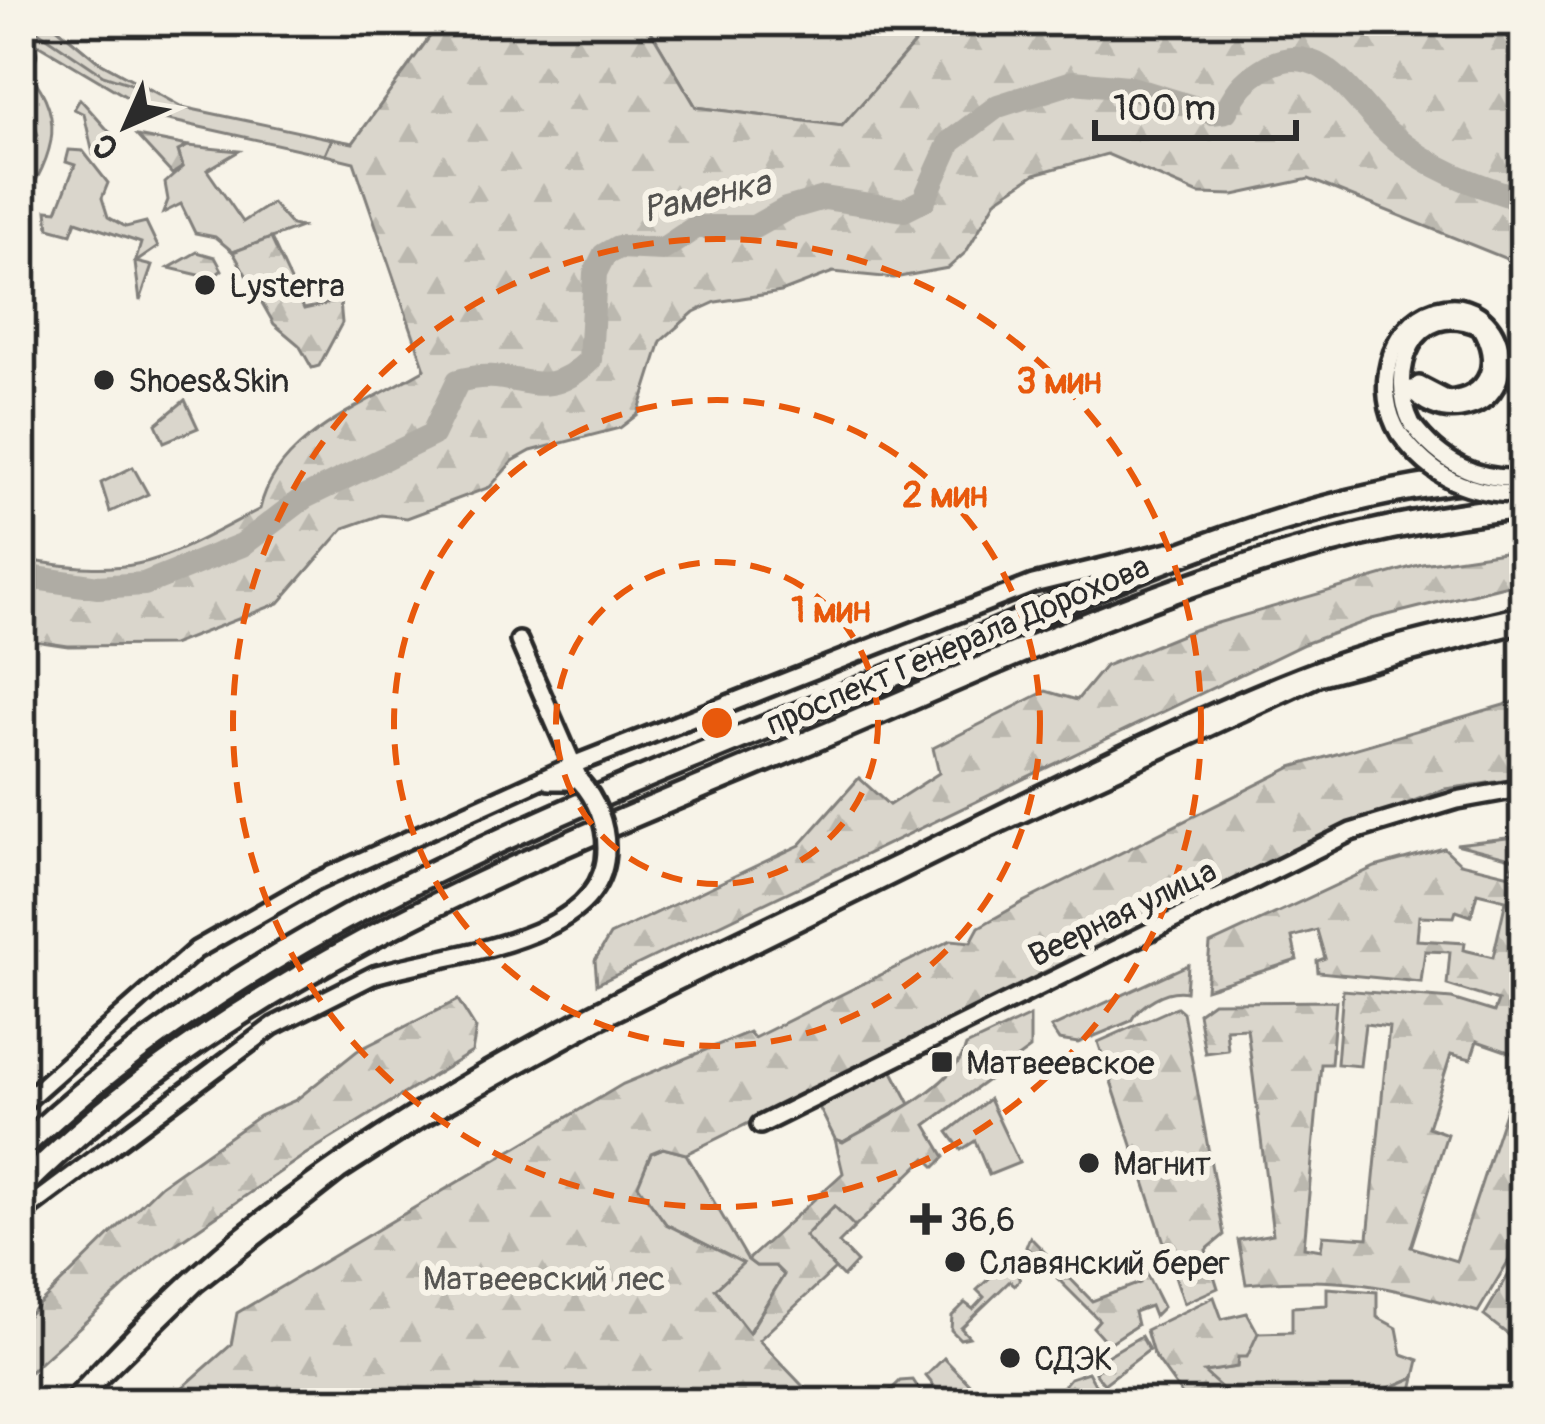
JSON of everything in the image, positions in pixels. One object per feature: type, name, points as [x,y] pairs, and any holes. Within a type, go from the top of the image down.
[{"type":"main road","name":"проспект Генерала Дорохова","points":[[21,1148],[98,1082],[224,988],[394,892],[698,756],[1230,536],[1354,500],[1524,476]]},
{"type":"main road","name":"проспект Генерала Дорохова","points":[[21,1187],[115,1103],[217,1025],[404,919],[1168,590],[1335,538],[1454,514],[1524,508]]},
{"type":"street","points":[[1415,387],[1421,400],[1446,410],[1476,404],[1488,395],[1498,383],[1504,352],[1484,318],[1468,308],[1448,307],[1415,321],[1390,357],[1384,395],[1430,471],[1449,483],[1524,494]]},
{"type":"street","points":[[1405,429],[1444,459],[1472,473],[1524,476]]},
{"type":"street","points":[[21,1106],[196,950],[315,882],[536,784],[576,773],[1034,584],[1230,536]]},
{"type":"street","points":[[21,1214],[273,1025],[374,975],[560,925],[583,907],[598,887],[607,839],[519,641]]},
{"type":"street","name":"Веерная улица","points":[[760,1125],[1351,832],[1457,800],[1524,788]]},
{"type":"green space","points":[[21,21],[49,21],[96,60],[182,107],[332,139],[325,155],[164,119],[21,34]]},
{"type":"green space","points":[[23,21],[49,21],[96,60],[153,91],[103,75]]},
{"type":"green space","points":[[441,21],[645,21],[696,107],[842,126],[934,21],[1524,21],[1524,266],[1309,179],[1234,195],[1199,194],[1107,154],[1035,174],[997,199],[966,252],[948,268],[894,278],[833,272],[781,292],[716,302],[694,312],[661,341],[638,414],[620,428],[531,451],[513,461],[490,487],[407,518],[381,515],[344,528],[279,603],[172,645],[68,646],[21,639],[21,559],[94,568],[171,554],[260,509],[269,483],[304,442],[425,369],[354,162],[325,155],[332,139],[353,143]]},
{"type":"green space","points":[[645,21],[934,21],[842,126],[696,107]]},
{"type":"green space","points":[[21,63],[46,100],[52,134],[42,168],[21,206],[26,100]]},
{"type":"green space","points":[[21,89],[38,135],[21,157]]},
{"type":"green space","points":[[80,99],[113,136],[93,154],[84,114],[74,109]]},
{"type":"green space","points":[[137,136],[188,146],[178,151],[183,167],[172,174]]},
{"type":"green space","points":[[188,146],[239,151],[207,170],[243,222],[272,203],[291,225],[301,227],[233,252],[215,237],[195,233],[181,204],[163,213],[168,200],[165,183],[183,167],[178,151]]},
{"type":"green space","points":[[69,150],[83,151],[108,183],[102,198],[108,217],[126,227],[146,222],[158,247],[136,262],[152,266],[140,301],[135,263],[141,243],[76,221],[71,234],[49,228],[47,210],[57,211],[75,165],[66,162]]},
{"type":"green space","points":[[271,238],[304,309],[340,301],[342,323],[319,366],[312,368],[299,345],[274,324],[233,252]]},
{"type":"green space","points":[[197,252],[215,257],[222,270],[212,278],[169,268]]},
{"type":"green space","points":[[185,400],[198,428],[164,442],[156,424]]},
{"type":"green space","points":[[133,467],[148,494],[110,512],[101,483]]},
{"type":"green space","points":[[1524,549],[1524,581],[1372,619],[1304,644],[597,984],[595,960],[610,935],[800,845],[859,778],[889,805],[939,773],[933,748],[1046,691],[1077,700],[1105,666],[1193,630],[1422,564]]},
{"type":"green space","name":"Матвеевский лес","points":[[1524,699],[1524,778],[1445,789],[1353,824],[686,1154],[663,1148],[651,1153],[638,1185],[666,1224],[743,1263],[715,1289],[749,1333],[784,1275],[775,1266],[756,1266],[748,1260],[843,1173],[835,1139],[843,1142],[914,1102],[947,1075],[966,1046],[1030,1016],[1030,1049],[926,1125],[945,1157],[935,1167],[926,1158],[855,1227],[834,1206],[805,1236],[835,1269],[759,1340],[819,1403],[165,1403],[231,1345],[237,1313],[623,1084],[749,1032],[754,1038],[951,940],[971,942],[979,927],[1023,902],[1292,767]]},
{"type":"green space","points":[[1524,836],[1524,1235],[1478,1312],[1364,1284],[1246,1284],[1238,1240],[1273,1234],[1247,1028],[1226,1029],[1228,1050],[1205,1053],[1198,1013],[1213,1002],[1336,1001],[1331,1064],[1321,1064],[1304,1247],[1321,1250],[1323,1235],[1368,1238],[1389,1027],[1365,1024],[1360,1066],[1337,1064],[1343,990],[1452,999],[1494,1012],[1498,1001],[1447,985],[1450,952],[1425,951],[1421,982],[1318,972],[1317,961],[1325,958],[1317,930],[1292,937],[1297,960],[1206,989],[1210,944],[1375,867],[1444,848],[1460,863],[1510,875],[1515,859],[1456,844]],"holes":[[[1477,893],[1506,900],[1493,957],[1464,950],[1465,943],[1417,940],[1419,916],[1454,917],[1456,911],[1471,916]],[[1477,1041],[1523,1057],[1456,1261],[1411,1247],[1447,1134],[1428,1127],[1451,1054],[1471,1059]]]},
{"type":"green space","points":[[1188,965],[1186,992],[1155,999],[1131,1021],[1078,1043],[1059,1040],[1051,1028]]},
{"type":"green space","points":[[458,1000],[476,1029],[472,1052],[306,1154],[157,1257],[21,1380],[21,1322],[161,1185],[259,1116],[296,1100],[357,1051]]},
{"type":"green space","points":[[1177,1007],[1183,1012],[1224,1235],[1206,1250],[1218,1288],[1184,1303],[1098,1042]]},
{"type":"green space","points":[[888,1062],[910,1104],[843,1142],[835,1139],[815,1099]]},
{"type":"green space","points":[[989,1099],[1019,1163],[989,1175],[975,1141],[961,1150],[948,1132]]},
{"type":"green space","points":[[663,1148],[686,1154],[748,1260],[756,1266],[775,1266],[784,1275],[748,1333],[715,1289],[742,1263],[666,1224],[637,1185],[651,1153]]},
{"type":"green space","points":[[835,1206],[855,1227],[839,1243],[857,1262],[843,1277],[804,1237]]},
{"type":"green space","points":[[1030,1237],[1092,1301],[1140,1283],[1138,1271],[1144,1269],[1163,1307],[1154,1316],[1150,1306],[1134,1312],[1137,1325],[1108,1344],[1093,1327],[1099,1320],[1026,1247]]},
{"type":"green space","points":[[1518,1259],[1524,1262],[1524,1280],[1515,1294],[1524,1300],[1524,1347],[1484,1316]]},
{"type":"green space","points":[[1004,1264],[1013,1265],[1020,1279],[1015,1285],[1010,1281],[961,1328],[969,1337],[960,1339],[951,1330],[952,1316],[965,1303],[973,1309],[984,1297],[977,1290]]},
{"type":"green space","points":[[1327,1288],[1377,1292],[1377,1317],[1397,1328],[1402,1354],[1419,1360],[1415,1377],[1354,1403],[1238,1403],[1203,1372],[1237,1367],[1238,1356],[1258,1333],[1292,1332],[1292,1307],[1327,1305]]},
{"type":"green space","points":[[1214,1297],[1222,1319],[1247,1313],[1258,1333],[1247,1357],[1238,1357],[1237,1367],[1204,1372],[1238,1403],[1188,1403],[1153,1354],[1146,1330]]},
{"type":"green space","points":[[1141,1336],[1149,1350],[1104,1384],[1095,1373],[1107,1356]]},
{"type":"green space","points":[[944,1358],[988,1403],[946,1401],[926,1376]]},
{"type":"green space","points":[[1088,1372],[1096,1386],[1082,1397],[1086,1403],[1049,1403],[1070,1378]]},
{"type":"green space","points":[[1415,1377],[1409,1403],[1354,1403]]},
{"type":"green space","points":[[913,1380],[928,1403],[897,1398],[878,1403],[900,1381]]},
{"type":"waterway","name":"Раменка","points":[[21,576],[98,587],[144,584],[242,545],[305,497],[432,435],[458,381],[497,377],[542,384],[572,375],[590,360],[595,273],[604,255],[618,247],[663,249],[696,227],[754,227],[786,209],[824,198],[904,210],[924,200],[950,142],[998,106],[1073,82],[1128,87],[1212,113],[1226,111],[1244,84],[1270,65],[1307,60],[1338,78],[1390,134],[1421,157],[1471,182],[1524,200]]},
{"type":"railway","points":[[57,1403],[151,1304],[254,1214],[406,1108],[568,1015],[1197,709],[1353,647],[1524,604]]},
{"type":"railway","points":[[88,1403],[202,1291],[345,1179],[426,1127],[601,1030],[953,856],[1322,686],[1524,633]]},
{"type":"place","name":"Lysterra","points":[[205,285]]},
{"type":"place","name":"Shoes&Skin","points":[[104,380]]},
{"type":"place","name":"Матвеевское","points":[[942,1062]]},
{"type":"place","name":"Магнит","points":[[1089,1163]]},
{"type":"place","name":"36,6","points":[[926,1219]]},
{"type":"place","name":"Славянский берег","points":[[955,1262]]},
{"type":"place","name":"СДЭК","points":[[1010,1358]]}]
